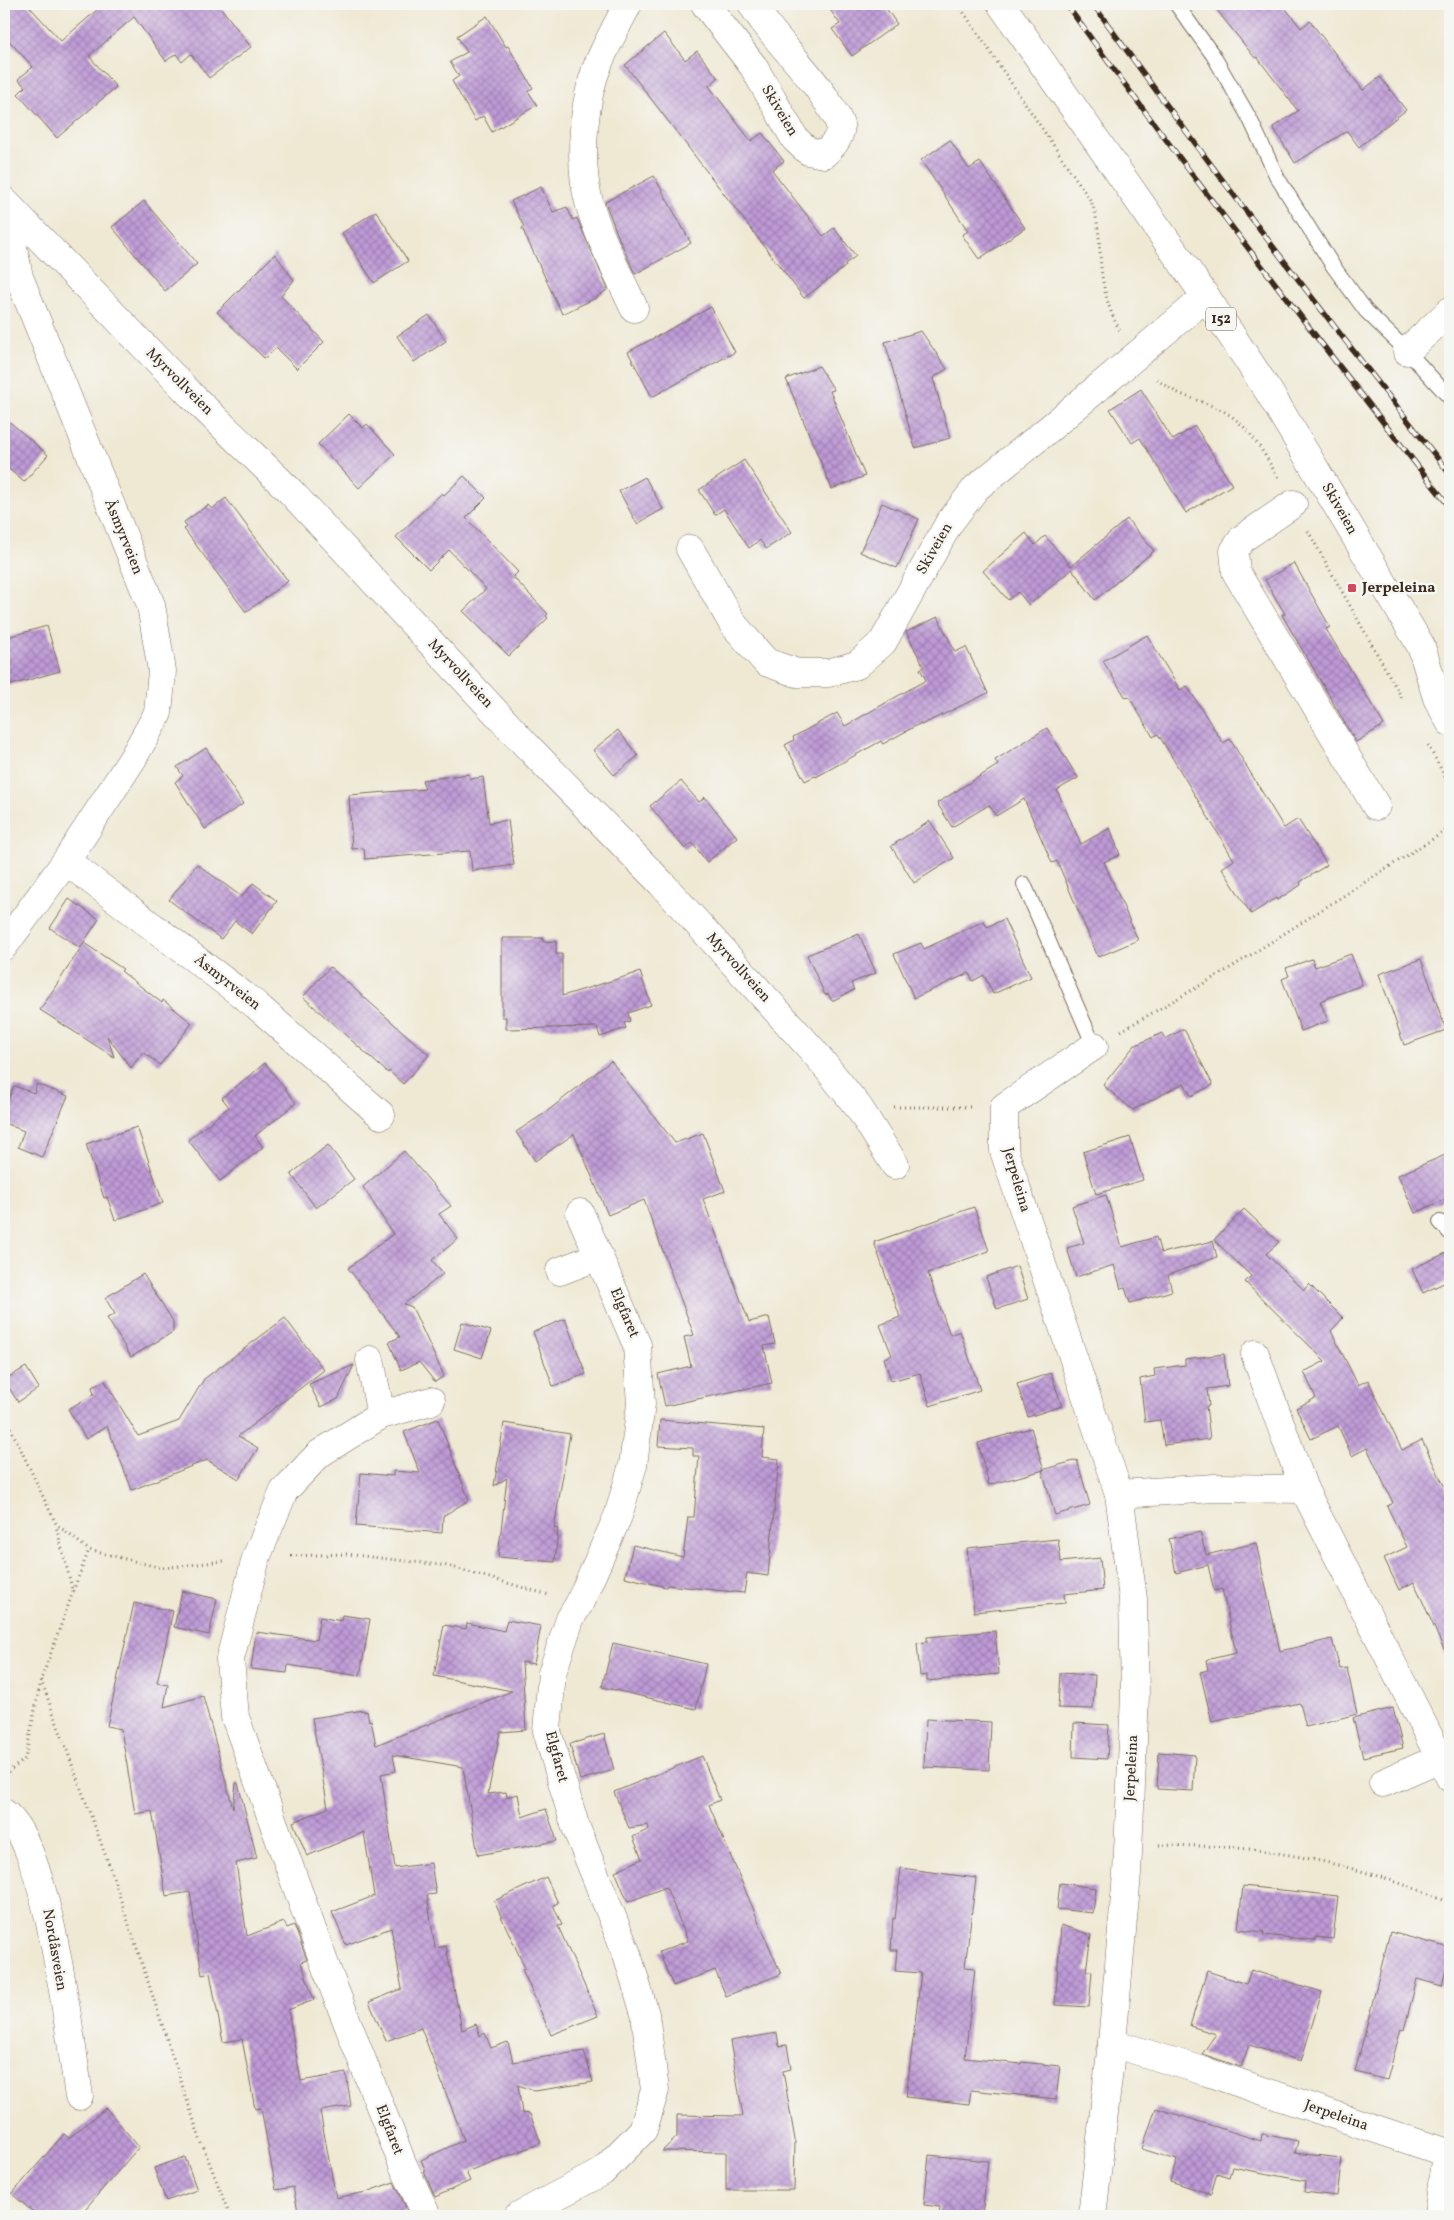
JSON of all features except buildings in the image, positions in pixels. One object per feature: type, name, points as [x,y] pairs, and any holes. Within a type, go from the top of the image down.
[{"type":"street","points":[[628,4],[598,64],[587,109],[584,177],[589,202],[605,245],[634,308]]},
{"type":"street","name":"Skiveien","points":[[705,4],[753,66],[795,139],[808,151],[824,154],[832,147],[839,135],[840,125],[814,82],[762,20],[752,4]]},
{"type":"street","name":"Skiveien","points":[[1000,4],[1206,297],[1269,392],[1421,646],[1438,698],[1450,722]]},
{"type":"street","name":"Åsmyrveien","points":[[4,202],[18,277],[65,397],[151,605],[162,671],[158,713],[133,758],[66,860],[4,946]]},
{"type":"street","name":"Myrvollveien","points":[[4,202],[193,396],[290,491],[534,754],[661,883],[815,1053],[858,1108],[895,1165]]},
{"type":"street","name":"Skiveien","points":[[690,549],[733,624],[766,662],[797,673],[828,673],[857,666],[883,642],[949,524],[976,488],[1206,297]]},
{"type":"street","points":[[1406,351],[1450,311]]},
{"type":"street","points":[[1293,504],[1243,538],[1234,551],[1236,572],[1376,806]]},
{"type":"street","name":"Skiveien","points":[[1421,646],[1450,672]]},
{"type":"street","name":"Åsmyrveien","points":[[66,860],[256,1005],[381,1115]]},
{"type":"street","points":[[1004,1107],[1094,1046]]},
{"type":"street","name":"Jerpeleina","points":[[1004,1107],[1004,1151],[1119,1494],[1133,1599],[1135,1695],[1129,1845],[1112,2043],[1092,2216]]},
{"type":"street","name":"Elgfaret","points":[[518,2216],[602,2172],[643,2130],[655,2090],[643,2006],[627,1954],[575,1825],[547,1731],[552,1673],[570,1620],[618,1516],[633,1465],[640,1404],[637,1345],[580,1213]]},
{"type":"street","points":[[560,1271],[600,1256]]},
{"type":"street","points":[[1255,1354],[1304,1488],[1445,1768],[1383,1783]]},
{"type":"street","points":[[370,1360],[381,1415]]},
{"type":"street","name":"Elgfaret","points":[[427,2216],[403,2165],[331,1982],[235,1717],[230,1659],[256,1558],[284,1491],[319,1454],[381,1415],[431,1401]]},
{"type":"street","points":[[1119,1494],[1215,1488],[1304,1488]]},
{"type":"street","name":"Nordåsveien","points":[[4,1813],[10,1817],[24,1836],[49,1915],[79,2096]]},
{"type":"street","name":"Jerpeleina","points":[[1112,2043],[1207,2072],[1448,2154],[1438,2216]]},
{"type":"lane","points":[[1176,4],[1213,55],[1250,119],[1277,176],[1332,266],[1366,311],[1450,398]]},
{"type":"lane","points":[[1024,884],[1094,1046]]},
{"type":"lane","points":[[1440,1222],[1450,1233]]},
{"type":"path","points":[[958,4],[1092,201],[1099,225],[1101,268],[1107,298],[1116,322],[1136,354],[1165,386],[1219,409],[1240,423],[1265,455],[1406,705]]},
{"type":"path","points":[[1425,740],[1450,786]]},
{"type":"path","points":[[1094,1046],[1227,970],[1450,828]]},
{"type":"path","points":[[858,1108],[1004,1107]]},
{"type":"path","points":[[56,1524],[73,1592]]},
{"type":"path","points":[[4,1775],[25,1759],[41,1680],[89,1550]]},
{"type":"path","points":[[41,1680],[112,1872],[199,2136],[230,2216]]},
{"type":"path","points":[[1129,1845],[1200,1846],[1276,1852],[1332,1864],[1424,1891],[1450,1902]]},
{"type":"railway","points":[[1066,4],[1255,258],[1450,507]]},
{"type":"railway","points":[[1093,4],[1269,241],[1450,474]]},
{"type":"place","name":"Jerpeleina","points":[[1352,588]]}]
